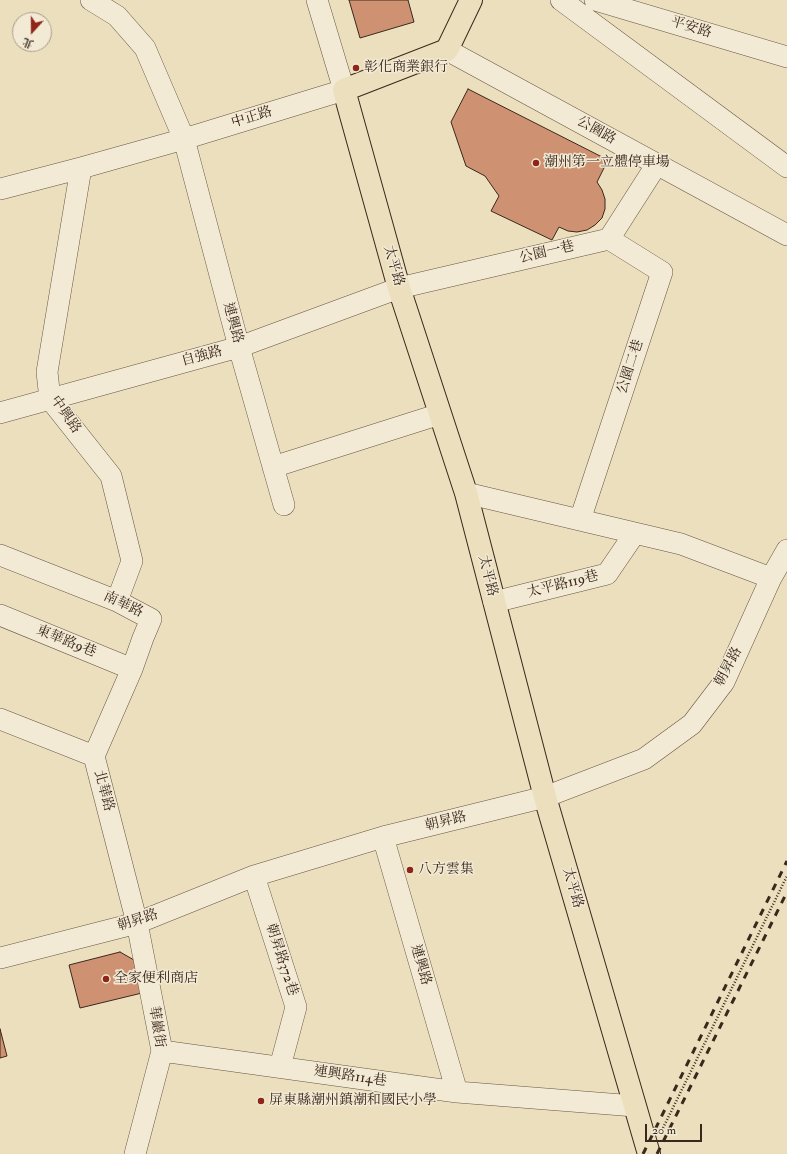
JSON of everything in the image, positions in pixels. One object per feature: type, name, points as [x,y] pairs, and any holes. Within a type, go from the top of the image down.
[{"type":"main road","points":[[447,50],[471,0]]},
{"type":"main road","name":"中正路","points":[[344,90],[447,50]]},
{"type":"main road","name":"太平路","points":[[344,90],[399,288],[466,493],[545,797],[649,1154]]},
{"type":"street","name":"連興路","points":[[91,0],[117,16],[144,48],[184,139],[239,347],[284,505]]},
{"type":"street","name":"太平路","points":[[318,0],[344,90]]},
{"type":"street","points":[[561,0],[787,167]]},
{"type":"street","name":"平安路","points":[[595,0],[787,57]]},
{"type":"street","name":"公園路","points":[[447,50],[787,235]]},
{"type":"street","name":"中正路","points":[[0,189],[184,139],[344,90]]},
{"type":"street","points":[[610,239],[657,164]]},
{"type":"street","name":"中興路","points":[[81,168],[48,372],[50,399],[111,476],[132,561],[117,601]]},
{"type":"street","name":"公園一巷","points":[[399,288],[610,239]]},
{"type":"street","name":"公園二巷","points":[[580,520],[662,272],[610,239]]},
{"type":"street","name":"自強路","points":[[0,413],[239,347],[399,288]]},
{"type":"street","points":[[273,467],[440,414]]},
{"type":"street","points":[[466,493],[681,544],[771,578]]},
{"type":"street","name":"太平路119巷","points":[[494,602],[606,574],[635,533]]},
{"type":"street","name":"朝昇路","points":[[0,958],[137,923],[254,876],[383,838],[545,797],[644,759],[692,724],[724,682],[771,578],[787,550]]},
{"type":"street","name":"南華路","points":[[0,555],[117,601],[151,619],[132,669],[94,756]]},
{"type":"street","name":"東華路9巷","points":[[0,615],[132,669]]},
{"type":"street","name":"北華路","points":[[0,719],[94,756],[137,923]]},
{"type":"street","name":"連興路","points":[[383,838],[457,1092]]},
{"type":"street","name":"朝昇路372巷","points":[[254,876],[296,1007],[280,1067]]},
{"type":"street","name":"華巖街","points":[[135,1154],[162,1051],[137,923]]},
{"type":"street","name":"連興路114巷","points":[[162,1051],[457,1092],[635,1106]]},
{"type":"path","points":[[660,1133],[787,876]]},
{"type":"building","points":[[349,0],[408,0],[414,22],[360,38]]},
{"type":"building","name":"潮州第一立體停車場","points":[[468,89],[608,160],[597,182],[605,199],[605,209],[602,218],[595,225],[587,230],[577,232],[568,231],[559,227],[552,240],[491,211],[499,196],[485,176],[466,166],[451,122]]},
{"type":"building","name":"全家便利商店","points":[[120,952],[134,960],[142,993],[80,1008],[69,965]]},
{"type":"building","points":[[0,1029],[7,1056],[0,1058]]},
{"type":"railway","points":[[643,1154],[787,861]]},
{"type":"railway","points":[[657,1154],[787,892]]},
{"type":"place","name":"彰化商業銀行","points":[[356,68]]},
{"type":"place","name":"潮州第一立體停車場","points":[[536,163]]},
{"type":"place","name":"八方雲集","points":[[410,870]]},
{"type":"place","name":"全家便利商店","points":[[106,979]]},
{"type":"place","name":"屏東縣潮州鎮潮和國民小學","points":[[261,1101]]}]
